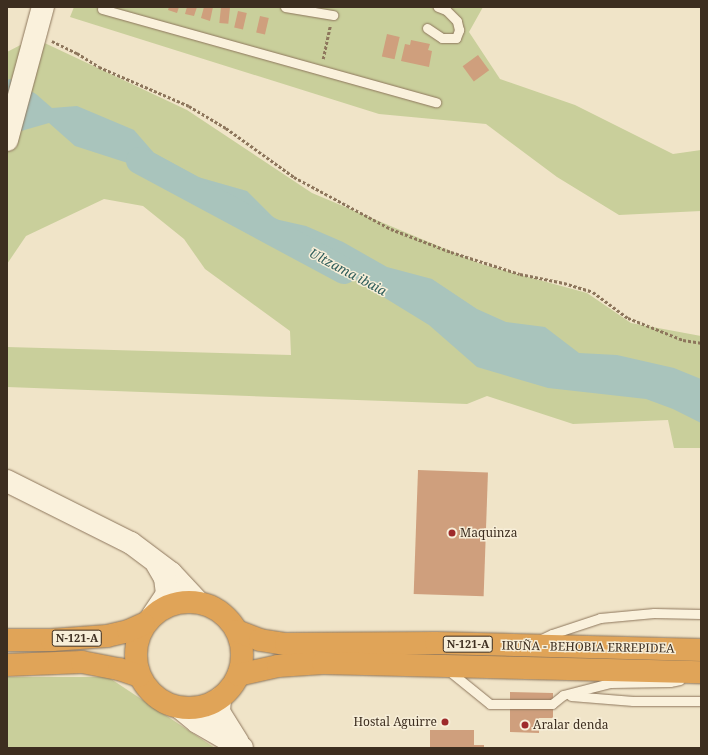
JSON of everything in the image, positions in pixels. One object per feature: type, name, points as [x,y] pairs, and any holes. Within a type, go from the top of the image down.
[{"type":"highway","name":"N-121-A","points":[[12,636],[52,640],[107,636],[128,631],[149,620],[174,603],[188,601],[198,602],[206,604],[221,612],[237,631],[242,653],[238,675],[231,688],[220,698],[208,705],[194,708],[180,708],[163,702],[156,697],[144,684],[139,676],[136,666],[136,644],[149,620]]},
{"type":"highway","name":"IRUÑA - BEHOBIA ERREPIDEA","points":[[237,631],[260,640],[286,644],[436,643],[701,650]]},
{"type":"highway","name":"N-121-A","points":[[7,665],[82,662],[119,669],[139,676]]},
{"type":"highway","name":"IRUÑA - BEHOBIA ERREPIDEA","points":[[238,675],[278,666],[317,664],[442,665],[701,672]]},
{"type":"street","points":[[7,140],[43,7]]},
{"type":"street","points":[[7,481],[131,543],[171,573],[198,602]]},
{"type":"street","points":[[149,620],[167,594],[165,578],[155,561]]},
{"type":"street","points":[[220,698],[219,712],[241,747]]},
{"type":"street","points":[[180,708],[197,722],[241,747]]},
{"type":"lane","points":[[285,7],[333,15]]},
{"type":"lane","points":[[427,28],[442,38],[456,38],[459,30],[458,21],[446,10],[438,7]]},
{"type":"lane","points":[[100,8],[436,102]]},
{"type":"lane","points":[[529,646],[552,634],[600,618],[654,612],[701,614]]},
{"type":"lane","points":[[442,665],[490,704],[552,704],[563,695],[610,683],[670,682],[701,675]]},
{"type":"lane","points":[[563,695],[633,701],[701,701]]},
{"type":"path","points":[[321,70],[333,15]]},
{"type":"path","points":[[34,38],[53,41],[77,53],[99,67],[189,106],[226,128],[294,177],[391,229],[520,274],[564,283],[593,292],[628,318],[683,340],[701,343]]},
{"type":"green space","points":[[74,7],[483,7],[469,32],[500,79],[575,105],[673,154],[701,150],[701,211],[619,215],[557,177],[486,124],[379,114],[70,17]]},
{"type":"green space","points":[[34,38],[187,110],[312,193],[481,264],[587,293],[631,323],[701,336],[701,448],[674,448],[668,420],[573,424],[487,396],[467,404],[7,387],[7,347],[291,355],[290,331],[205,269],[184,239],[143,206],[104,199],[26,236],[7,264],[7,52]]},
{"type":"green space","points":[[7,677],[108,677],[215,748],[7,748]]},
{"type":"water","points":[[10,79],[36,94],[52,108],[77,106],[134,130],[154,153],[198,177],[247,191],[275,219],[306,226],[343,242],[387,267],[432,279],[477,309],[506,322],[545,327],[579,353],[617,355],[674,368],[701,379],[701,423],[673,409],[646,399],[548,388],[477,367],[429,325],[310,252],[171,177],[75,146],[49,123],[21,131],[7,128],[7,80]]},
{"type":"building","points":[[169,7],[179,7],[177,13],[168,10]]},
{"type":"building","points":[[187,7],[197,7],[194,16],[185,14]]},
{"type":"building","points":[[204,7],[213,7],[210,21],[201,18]]},
{"type":"building","points":[[221,7],[230,8],[228,24],[219,23]]},
{"type":"building","points":[[238,11],[247,13],[243,30],[234,28]]},
{"type":"building","points":[[260,16],[269,18],[265,35],[256,33]]},
{"type":"building","points":[[387,34],[400,37],[394,59],[382,56]]},
{"type":"building","points":[[411,40],[430,44],[428,50],[432,51],[429,67],[401,61],[405,44],[410,45]]},
{"type":"building","points":[[478,55],[489,70],[474,82],[463,66]]},
{"type":"building","name":"Maquinza","points":[[418,470],[488,472],[484,596],[414,594]]},
{"type":"building","points":[[510,692],[553,693],[553,718],[539,718],[539,733],[510,732]]},
{"type":"building","points":[[430,730],[474,730],[474,745],[484,745],[484,748],[430,748]]},
{"type":"waterway","name":"Ultzama ibaia","points":[[139,160],[343,270]]},
{"type":"place","name":"Maquinza","points":[[452,533]]},
{"type":"place","name":"Hostal Aguirre","points":[[445,722]]},
{"type":"place","name":"Aralar denda","points":[[525,725]]}]
